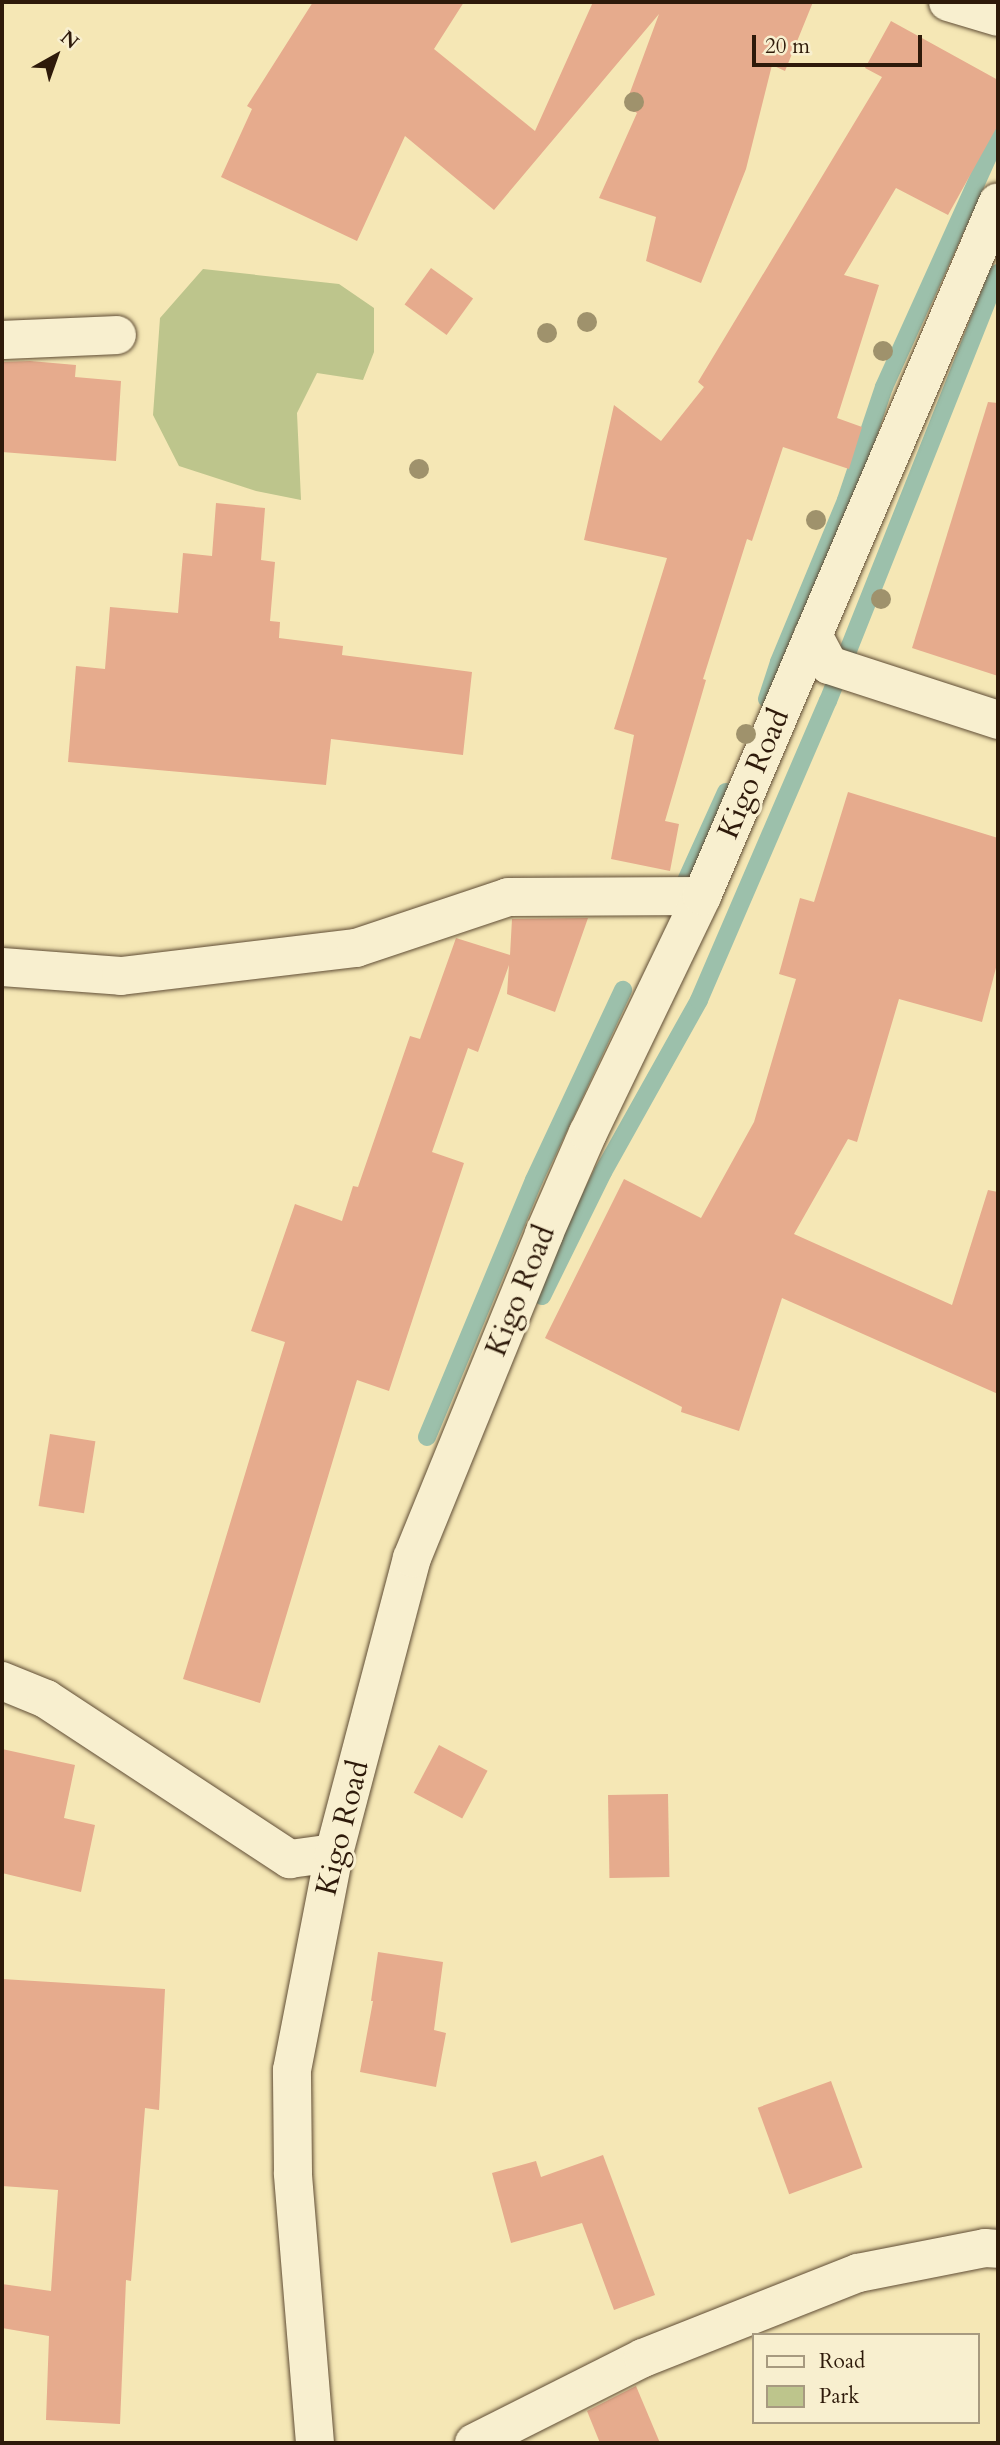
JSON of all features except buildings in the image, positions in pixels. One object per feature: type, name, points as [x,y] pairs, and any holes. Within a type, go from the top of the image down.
[{"type":"street","points":[[948,2],[998,17]]},
{"type":"street","name":"Kigo Road","points":[[315,2443],[293,2173],[292,2070],[334,1853],[412,1558],[544,1234],[588,1133],[702,896],[998,202]]},
{"type":"street","points":[[2,340],[117,335]]},
{"type":"street","points":[[813,635],[830,665],[998,720]]},
{"type":"street","points":[[2,967],[121,976],[356,948],[508,897],[702,896]]},
{"type":"street","points":[[2,1681],[46,1699],[290,1859],[334,1853]]},
{"type":"street","points":[[474,2443],[643,2357],[858,2273],[985,2248],[998,2249]]},
{"type":"green space","points":[[203,269],[339,284],[374,308],[374,352],[363,380],[317,373],[297,413],[301,500],[256,491],[179,466],[153,415],[160,318]]},
{"type":"waterway","points":[[767,699],[779,662],[846,500],[884,387],[998,134]]},
{"type":"waterway","points":[[542,1296],[603,1172],[699,1000],[828,701],[998,273]]},
{"type":"waterway","points":[[680,894],[726,792]]},
{"type":"waterway","points":[[427,1437],[534,1180],[623,990]]}]
